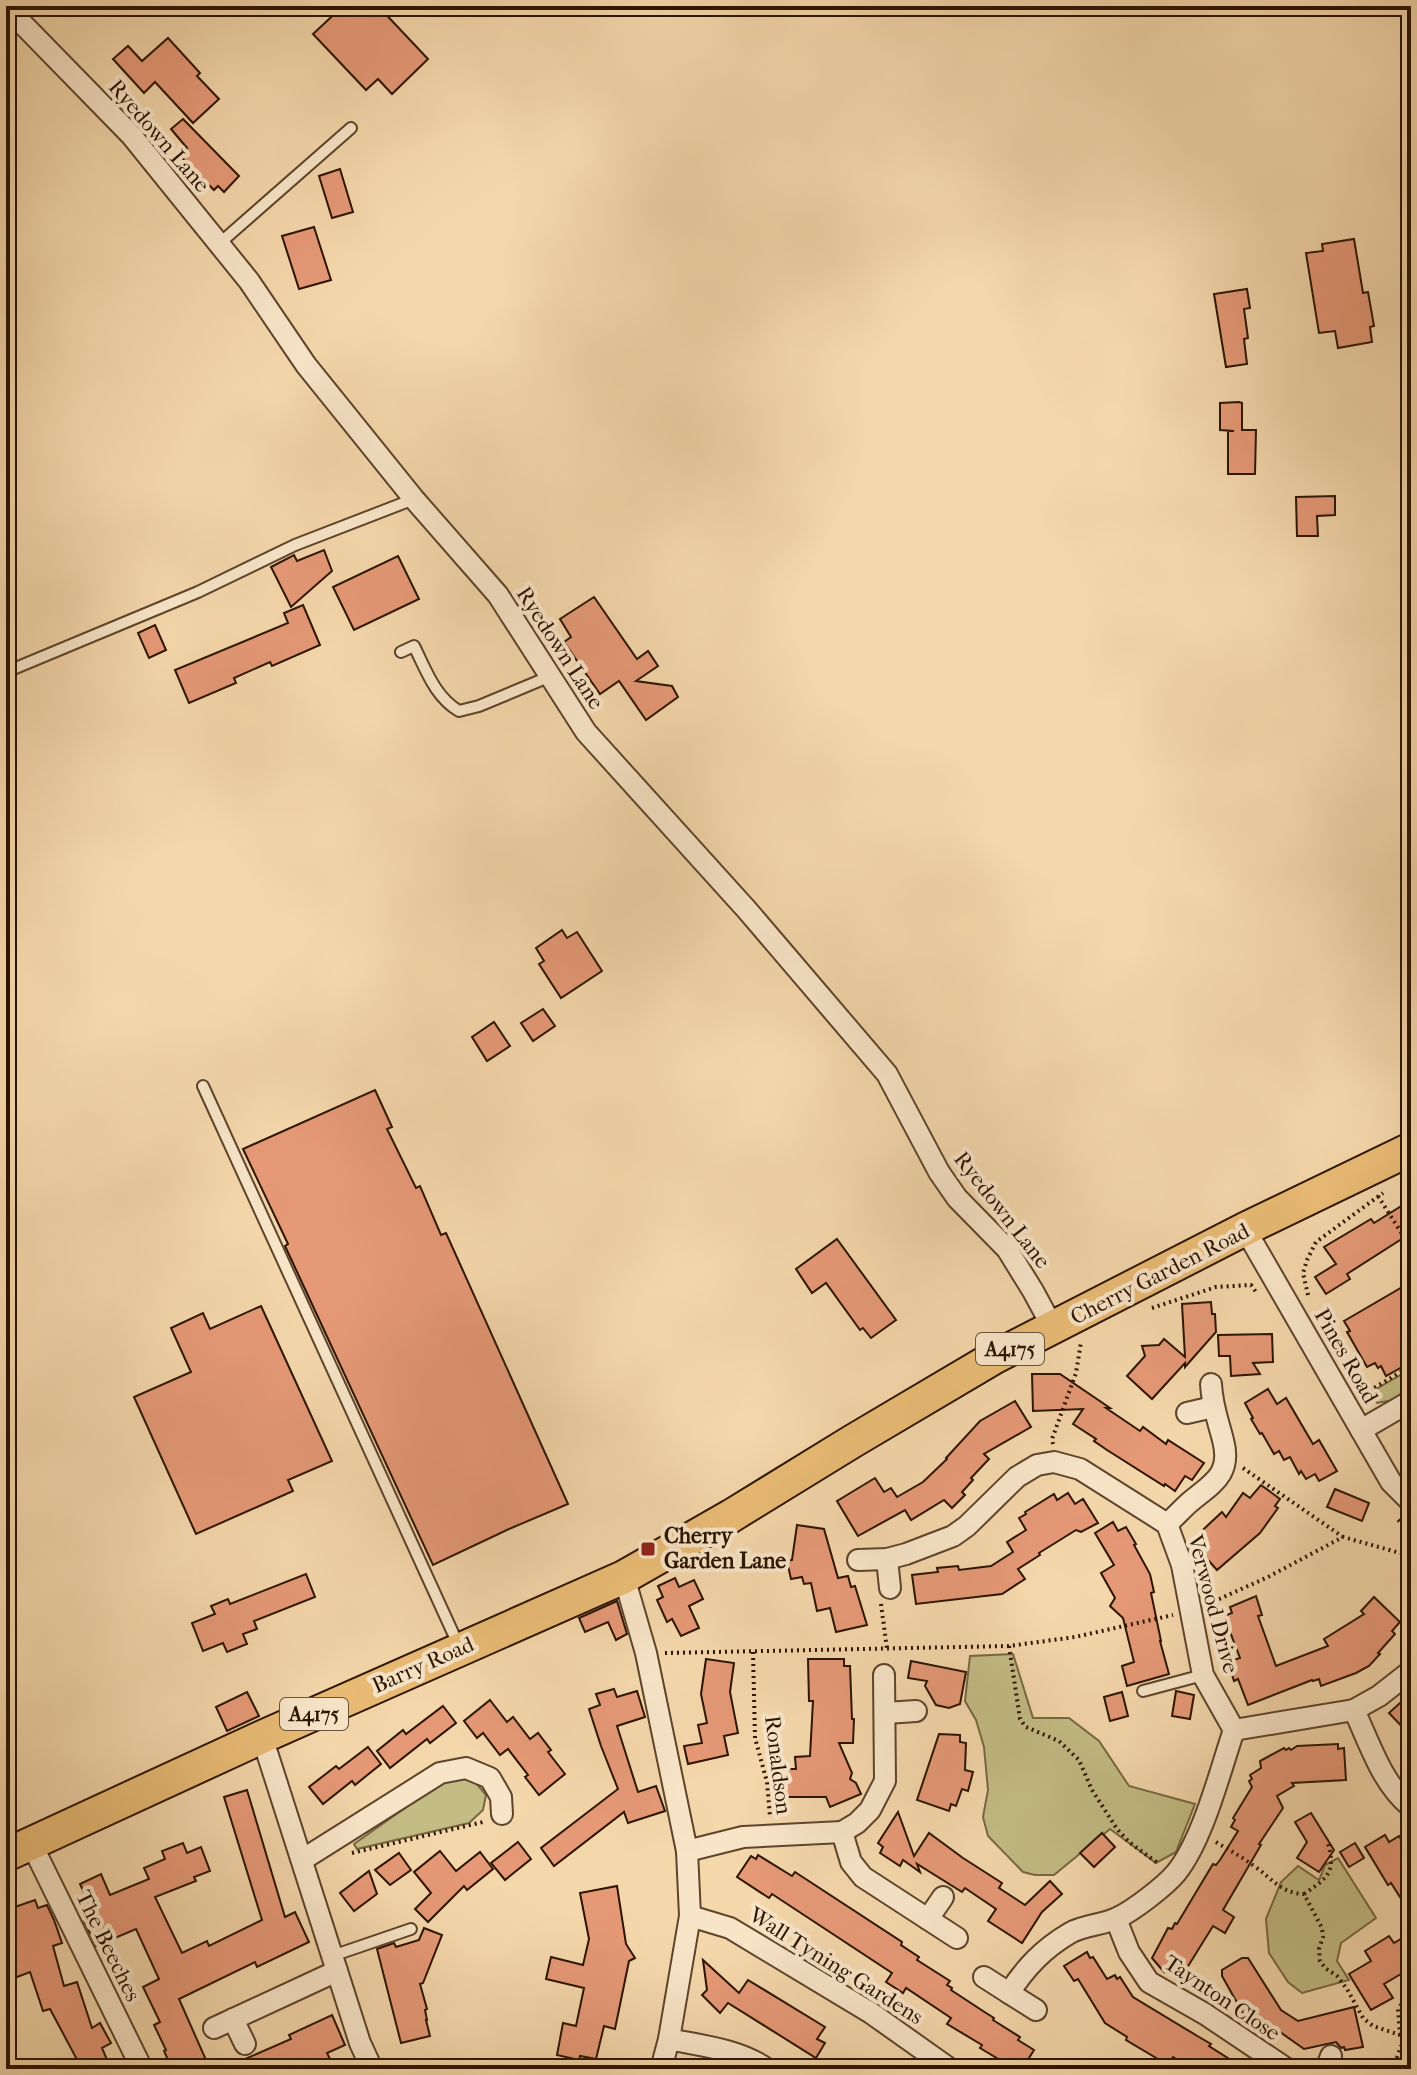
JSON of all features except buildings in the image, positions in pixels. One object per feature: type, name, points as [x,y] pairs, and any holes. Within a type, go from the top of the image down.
[{"type":"main road","name":"Cherry Garden Road","points":[[624,1577],[995,1357],[1066,1328],[1245,1229],[1377,1186],[1411,1149]]},
{"type":"main road","name":"Barry Road","points":[[19,1850],[262,1737],[624,1577]]},
{"type":"street","name":"Ryedown Lane","points":[[6,7],[131,135],[249,281],[306,365],[414,499],[498,595],[586,732],[747,910],[887,1074],[939,1172],[957,1198],[1007,1249],[1033,1291],[1066,1328]]},
{"type":"street","name":"Pines Road","points":[[1245,1229],[1391,1482],[1411,1502]]},
{"type":"street","points":[[1167,1524],[1214,1483],[1226,1462],[1211,1384]]},
{"type":"street","points":[[1361,1430],[1411,1401]]},
{"type":"street","points":[[1187,1413],[1213,1407]]},
{"type":"street","points":[[858,1560],[887,1559],[953,1536],[1017,1477],[1037,1465],[1054,1462]]},
{"type":"street","name":"Verwood Drive","points":[[1054,1462],[1080,1469],[1167,1524],[1182,1565],[1203,1675],[1234,1730]]},
{"type":"street","points":[[887,1559],[890,1588]]},
{"type":"street","points":[[624,1577],[646,1653],[687,1851],[690,1916],[661,2069]]},
{"type":"street","points":[[1009,1993],[1023,1971],[1039,1955],[1073,1931],[1116,1919],[1174,1875],[1187,1857],[1199,1831],[1234,1730],[1354,1710],[1379,1696],[1411,1671]]},
{"type":"street","points":[[687,1851],[743,1837],[842,1832],[857,1823],[870,1810],[885,1781],[884,1675]]},
{"type":"street","points":[[1354,1710],[1397,1796],[1411,1807]]},
{"type":"street","points":[[886,1713],[916,1711]]},
{"type":"street","points":[[262,1737],[360,2043],[372,2069]]},
{"type":"street","points":[[302,1860],[440,1773],[466,1768],[490,1778],[501,1797],[502,1814]]},
{"type":"street","points":[[842,1832],[851,1862],[863,1877],[957,1938]]},
{"type":"street","name":"The Beeches","points":[[19,1850],[142,2069]]},
{"type":"street","points":[[928,1919],[943,1897]]},
{"type":"street","name":"Wall Tyning Gardens","points":[[690,1916],[730,1928],[871,2013],[950,2069]]},
{"type":"street","name":"Taynton Close","points":[[1116,1919],[1129,1952],[1149,1982],[1205,2014],[1287,2069]]},
{"type":"street","points":[[214,2028],[334,1964]]},
{"type":"street","points":[[984,1977],[1036,2010]]},
{"type":"street","points":[[233,2019],[245,2044]]},
{"type":"street","points":[[669,2039],[723,2049],[753,2059],[767,2069]]},
{"type":"lane","points":[[220,243],[351,128]]},
{"type":"lane","points":[[6,672],[198,592],[295,545],[414,499]]},
{"type":"lane","points":[[401,652],[414,646],[439,694],[459,711],[479,706],[551,676]]},
{"type":"lane","points":[[203,1086],[461,1649]]},
{"type":"lane","points":[[1143,1691],[1203,1675]]},
{"type":"lane","points":[[334,1964],[411,1929]]},
{"type":"path","points":[[1309,1298],[1303,1273],[1316,1242],[1377,1186],[1411,1248]]},
{"type":"path","points":[[1146,1310],[1216,1287],[1251,1285],[1259,1297]]},
{"type":"path","points":[[1054,1462],[1052,1439],[1076,1373],[1081,1344],[1066,1328]]},
{"type":"path","points":[[1379,1419],[1364,1394],[1411,1366]]},
{"type":"path","points":[[1225,1456],[1343,1537],[1411,1556]]},
{"type":"path","points":[[1397,1519],[1411,1532]]},
{"type":"path","points":[[646,1653],[1009,1646],[1075,1637],[1191,1611],[1268,1577],[1343,1537]]},
{"type":"path","points":[[887,1649],[880,1599],[890,1588]]},
{"type":"path","points":[[1009,1646],[1020,1719],[1026,1727],[1059,1741],[1079,1760],[1092,1790],[1117,1829],[1129,1842],[1174,1875]]},
{"type":"path","name":"Ronaldson","points":[[753,1651],[755,1738],[767,1782],[770,1836]]},
{"type":"path","points":[[322,1847],[349,1854],[478,1825],[502,1814]]},
{"type":"path","points":[[1199,1831],[1257,1868],[1275,1885],[1304,1894],[1331,1871],[1331,1852],[1327,1841]]},
{"type":"path","points":[[1304,1894],[1322,1928],[1320,1961],[1347,1989],[1363,2018],[1373,2026],[1402,2037]]},
{"type":"path","points":[[1402,2037],[1398,2009],[1411,1996]]},
{"type":"path","points":[[1392,2069],[1402,2037],[1411,2027]]},
{"type":"shaded area","points":[[1411,1369],[1411,1390],[1394,1400],[1377,1403],[1371,1392]]},
{"type":"shaded area","points":[[1013,1654],[1033,1718],[1069,1718],[1099,1741],[1129,1786],[1195,1804],[1176,1852],[1156,1863],[1110,1829],[1054,1875],[1035,1875],[1023,1872],[988,1836],[983,1817],[988,1790],[984,1747],[976,1720],[965,1701],[970,1656]]},
{"type":"shaded area","points":[[461,1778],[475,1782],[486,1795],[483,1810],[469,1823],[357,1849],[354,1844],[442,1782]]},
{"type":"shaded area","points":[[1338,1858],[1376,1918],[1341,1943],[1337,1961],[1349,1980],[1302,1993],[1288,1982],[1269,1953],[1266,1919],[1281,1882],[1298,1866],[1319,1880],[1325,1865]]},
{"type":"place","name":"Cherry Garden Lane","points":[[648,1549]]}]
